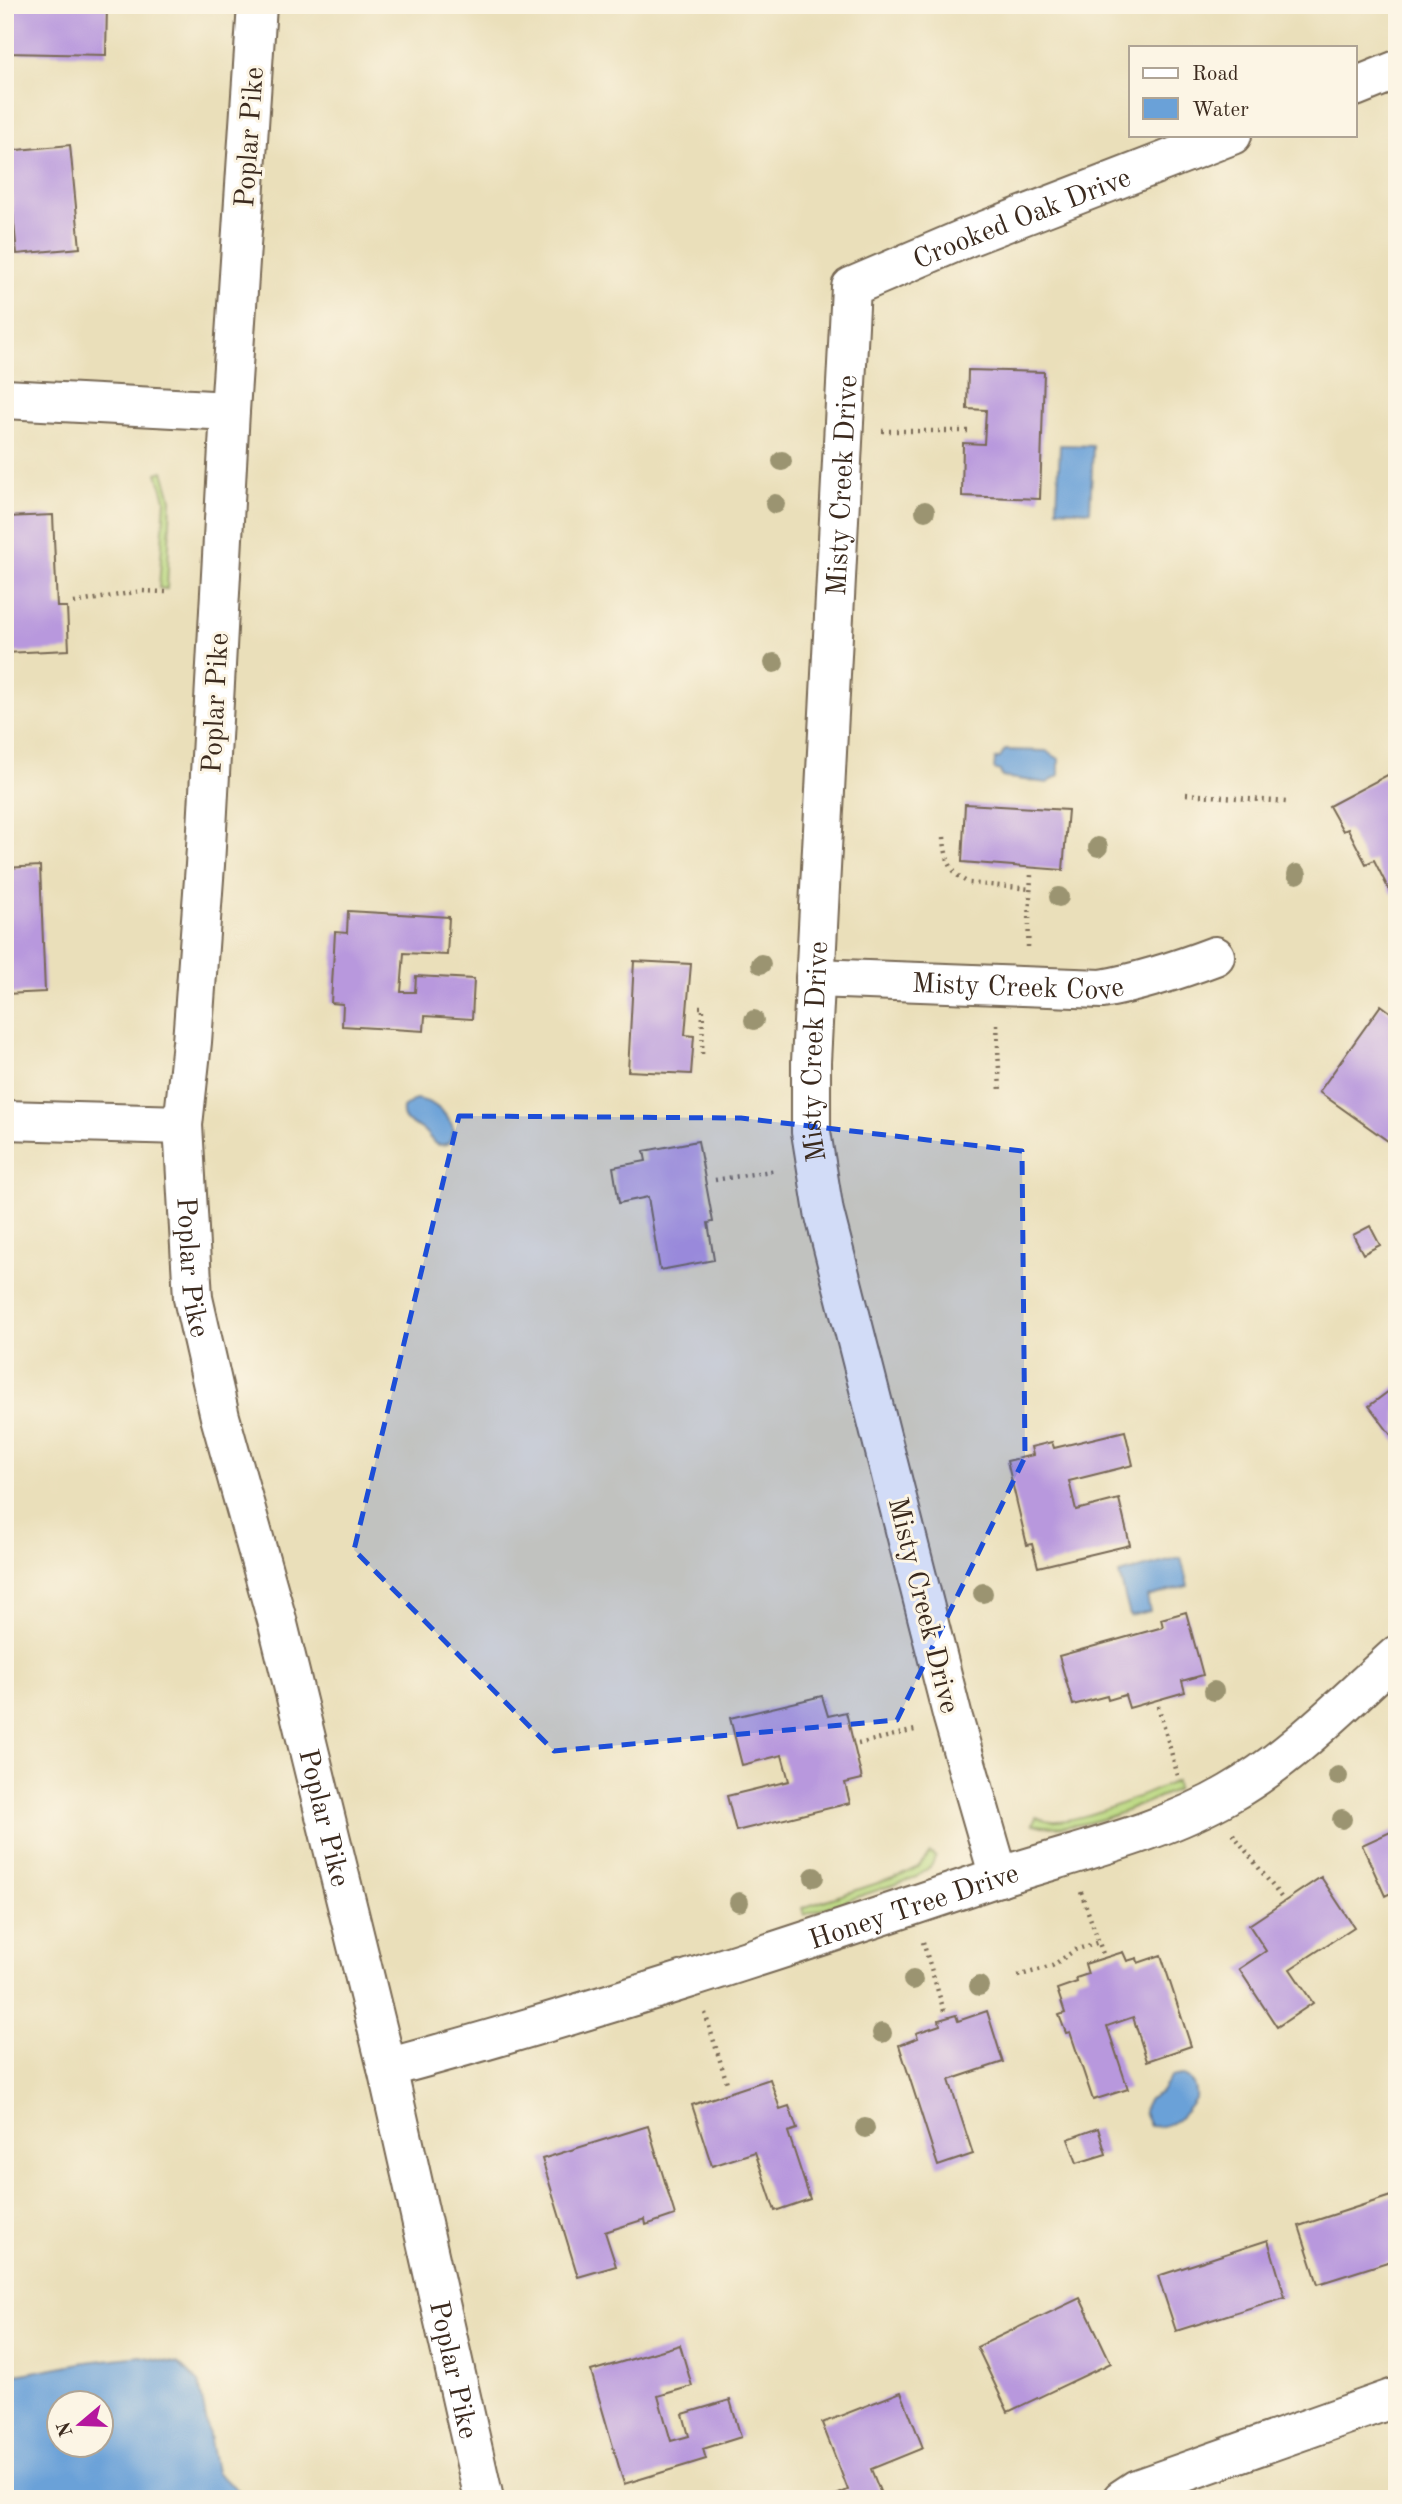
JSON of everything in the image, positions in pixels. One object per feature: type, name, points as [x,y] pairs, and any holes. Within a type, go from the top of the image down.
[{"type":"street","name":"Poplar Pike","points":[[257,5],[230,411],[205,865],[183,1125],[193,1298],[220,1417],[276,1620],[387,2068],[484,2499]]},
{"type":"street","points":[[1356,87],[1397,70]]},
{"type":"street","name":"Crooked Oak Drive","points":[[851,287],[968,236],[1229,136]]},
{"type":"street","name":"Misty Creek Drive","points":[[851,287],[811,1062],[811,1122],[824,1212],[953,1718],[999,1877]]},
{"type":"street","points":[[5,399],[230,411]]},
{"type":"street","name":"Misty Creek Cove","points":[[816,978],[1102,989],[1177,971],[1215,956]]},
{"type":"street","points":[[5,1119],[183,1125]]},
{"type":"street","name":"Honey Tree Drive","points":[[387,2068],[772,1953],[1156,1827],[1230,1794],[1266,1769],[1397,1655]]},
{"type":"street","points":[[1122,2499],[1137,2489],[1397,2397]]},
{"type":"path","points":[[874,431],[969,431]]},
{"type":"path","points":[[74,603],[141,591],[166,592]]},
{"type":"path","points":[[1186,794],[1287,802]]},
{"type":"path","points":[[944,837],[948,863],[962,880],[1030,890]]},
{"type":"path","points":[[1028,958],[1031,874]]},
{"type":"path","points":[[698,1007],[703,1007],[702,1056]]},
{"type":"path","points":[[996,1013],[1000,1093]]},
{"type":"path","points":[[715,1180],[786,1168]]},
{"type":"path","points":[[1158,1706],[1182,1786]]},
{"type":"path","points":[[858,1744],[926,1727]]},
{"type":"path","points":[[1227,1827],[1280,1897]]},
{"type":"path","points":[[1079,1885],[1103,1954]]},
{"type":"path","points":[[921,1937],[944,2011]]},
{"type":"path","points":[[1018,1976],[1052,1966],[1075,1950],[1099,1942]]},
{"type":"path","points":[[704,2008],[728,2086]]},
{"type":"highlighted area","points":[[459,1116],[741,1118],[1022,1151],[1025,1457],[897,1720],[554,1751],[354,1550]]},
{"type":"green space","points":[[163,471],[171,499],[167,589],[159,588],[165,499],[157,473]]},
{"type":"green space","points":[[1176,1781],[1177,1789],[1106,1818],[1068,1826],[1033,1824],[1036,1817],[1054,1821],[1085,1816]]},
{"type":"green space","points":[[930,1853],[936,1857],[931,1866],[916,1877],[804,1915],[802,1908],[902,1875],[918,1867]]},
{"type":"water","points":[[1060,445],[1093,446],[1090,511],[1057,509]]},
{"type":"water","points":[[1005,750],[1046,751],[1059,759],[1059,775],[1047,783],[1002,777],[1000,771],[994,769],[995,759],[1000,758]]},
{"type":"water","points":[[415,1099],[434,1105],[448,1119],[454,1130],[449,1143],[436,1144],[423,1130],[406,1120],[403,1108]]},
{"type":"water","points":[[1181,1558],[1188,1586],[1147,1597],[1150,1611],[1130,1616],[1119,1574]]},
{"type":"water","points":[[1182,2075],[1193,2084],[1195,2099],[1177,2120],[1165,2125],[1150,2126],[1144,2113],[1145,2105],[1149,2099],[1160,2093],[1171,2077]]},
{"type":"water","points":[[141,2356],[179,2364],[199,2383],[216,2472],[249,2499],[5,2499],[5,2377],[86,2362]]},
{"type":"building","points":[[5,5],[107,5],[106,55],[5,53]]},
{"type":"building","points":[[70,145],[80,248],[17,254],[7,151]]},
{"type":"building","points":[[968,370],[1044,372],[1040,499],[962,496],[963,443],[984,444],[986,410],[967,409]]},
{"type":"building","points":[[53,515],[57,607],[67,607],[69,650],[5,653],[5,517]]},
{"type":"building","points":[[1393,772],[1397,780],[1397,891],[1391,894],[1374,860],[1366,864],[1348,829],[1343,831],[1329,806]]},
{"type":"building","points":[[965,804],[1068,810],[1063,870],[962,862]]},
{"type":"building","points":[[40,866],[45,992],[5,994],[5,868]]},
{"type":"building","points":[[348,911],[449,917],[447,955],[404,953],[401,992],[415,992],[416,976],[474,979],[472,1019],[425,1016],[424,1031],[342,1026],[343,1004],[331,1003],[335,932],[347,933]]},
{"type":"building","points":[[634,961],[691,964],[685,1035],[694,1036],[691,1074],[628,1071]]},
{"type":"building","points":[[1381,1005],[1397,1017],[1397,1128],[1388,1141],[1319,1092]]},
{"type":"building","points":[[698,1141],[713,1222],[708,1223],[714,1260],[660,1270],[648,1197],[619,1203],[613,1167],[646,1161],[644,1151]]},
{"type":"building","points":[[1370,1226],[1380,1245],[1363,1254],[1353,1235]]},
{"type":"building","points":[[1397,1385],[1397,1443],[1369,1406]]},
{"type":"building","points":[[1125,1431],[1133,1465],[1069,1481],[1076,1510],[1119,1499],[1130,1545],[1038,1567],[1032,1544],[1027,1545],[1007,1461],[1033,1455],[1031,1447],[1052,1442],[1054,1448]]},
{"type":"building","points":[[1186,1612],[1203,1675],[1182,1681],[1185,1692],[1129,1708],[1125,1695],[1108,1700],[1107,1696],[1073,1705],[1059,1656],[1163,1627],[1161,1619]]},
{"type":"building","points":[[822,1696],[828,1716],[846,1712],[862,1779],[845,1783],[850,1803],[736,1831],[727,1796],[789,1781],[782,1755],[742,1765],[730,1718]]},
{"type":"building","points":[[1397,1829],[1397,1890],[1385,1896],[1362,1845]]},
{"type":"building","points":[[1321,1877],[1354,1927],[1290,1969],[1313,2003],[1277,2027],[1239,1969],[1266,1951],[1249,1925]]},
{"type":"building","points":[[1123,1952],[1127,1961],[1137,1958],[1138,1963],[1161,1955],[1191,2046],[1147,2061],[1133,2017],[1107,2026],[1128,2089],[1093,2100],[1070,2032],[1066,2033],[1059,2015],[1065,2013],[1057,1989],[1077,1982],[1076,1978],[1088,1974],[1085,1964]]},
{"type":"building","points":[[987,2011],[1003,2062],[949,2080],[973,2154],[938,2166],[899,2045],[918,2038],[916,2033],[940,2025],[939,2020],[956,2015],[958,2021]]},
{"type":"building","points":[[770,2079],[780,2109],[789,2106],[797,2129],[788,2132],[810,2199],[775,2211],[755,2152],[712,2166],[692,2105]]},
{"type":"building","points":[[648,2126],[675,2215],[646,2225],[645,2219],[605,2232],[616,2266],[578,2277],[542,2159]]},
{"type":"building","points":[[1098,2128],[1106,2154],[1077,2163],[1068,2139]]},
{"type":"building","points":[[1397,2194],[1397,2259],[1318,2284],[1299,2226]]},
{"type":"building","points":[[1268,2240],[1285,2297],[1176,2331],[1158,2276]]},
{"type":"building","points":[[1080,2298],[1111,2363],[1008,2412],[977,2347]]},
{"type":"building","points":[[680,2345],[692,2386],[658,2396],[671,2441],[689,2436],[683,2414],[730,2400],[741,2437],[703,2449],[706,2459],[624,2484],[591,2371]]},
{"type":"building","points":[[901,2392],[923,2448],[871,2469],[883,2499],[837,2499],[836,2495],[848,2490],[822,2423]]}]
